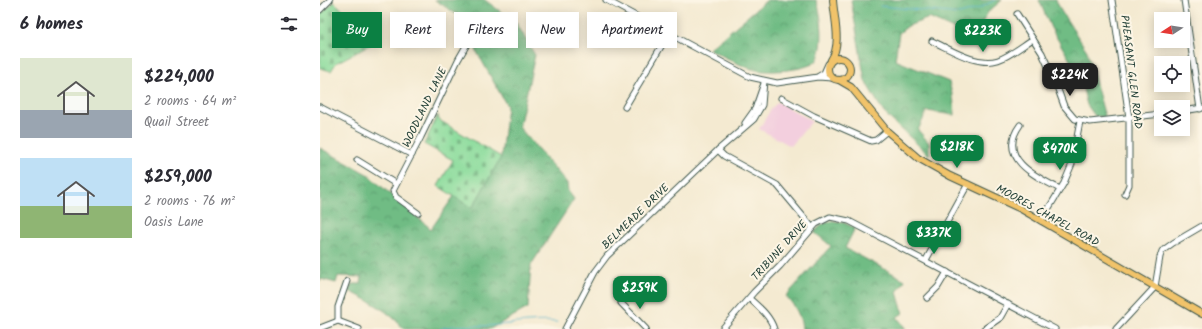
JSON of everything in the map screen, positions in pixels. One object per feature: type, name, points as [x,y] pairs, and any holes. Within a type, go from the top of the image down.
[{"type":"main road","points":[[833,0],[837,44],[835,53],[829,63],[828,72],[832,78],[839,80],[846,78],[850,72]]},
{"type":"main road","points":[[837,44],[844,59],[849,64],[851,87]]},
{"type":"main road","points":[[829,63],[837,57],[844,59]]},
{"type":"main road","name":"MOORES CHAPEL ROAD","points":[[839,80],[851,87],[887,131],[918,158],[950,176],[1005,201],[1202,314]]},
{"type":"street","points":[[320,10],[330,0]]},
{"type":"street","points":[[606,0],[627,12]]},
{"type":"street","name":"PHEASANT GLEN ROAD","points":[[1112,0],[1129,118],[1129,185],[1125,194]]},
{"type":"street","points":[[1184,0],[1201,109],[1190,110]]},
{"type":"street","points":[[1017,14],[1033,39],[1053,77],[1064,106],[1071,115],[1080,121],[1090,122],[1154,115]]},
{"type":"street","points":[[932,41],[986,62],[1003,58],[1033,39]]},
{"type":"street","points":[[677,40],[750,77],[764,81],[790,82],[818,77],[832,78]]},
{"type":"street","name":"WOODLAND LANE","points":[[396,184],[465,48]]},
{"type":"street","points":[[625,107],[660,48]]},
{"type":"street","points":[[818,77],[824,73],[829,63]]},
{"type":"street","name":"BELMEADE DRIVE","points":[[565,329],[595,272],[607,256],[718,150],[743,130],[759,111],[764,96],[764,81]]},
{"type":"street","points":[[781,98],[814,116],[871,141],[876,140],[887,131]]},
{"type":"street","points":[[320,107],[412,155]]},
{"type":"street","points":[[1041,221],[1060,189],[1073,159],[1080,121]]},
{"type":"street","points":[[1020,125],[1014,141],[1014,148],[1018,161],[1029,172],[1060,189]]},
{"type":"street","points":[[718,150],[724,156],[777,185],[812,227]]},
{"type":"street","points":[[357,160],[396,184],[393,191],[394,195],[418,213]]},
{"type":"street","points":[[926,260],[968,184]]},
{"type":"street","name":"TRIBUNE DRIVE","points":[[722,329],[780,266],[812,227],[825,218],[835,217],[844,218],[1055,329]]},
{"type":"street","points":[[1116,329],[1155,287],[1162,251],[1172,243],[1202,226]]},
{"type":"street","points":[[927,298],[938,287],[947,272]]},
{"type":"street","points":[[338,320],[338,307],[347,281]]},
{"type":"street","points":[[750,299],[765,313],[774,329]]},
{"type":"street","points":[[621,303],[646,329]]},
{"type":"street","points":[[984,329],[1000,318],[1008,304]]},
{"type":"street","points":[[320,328],[338,320],[359,329]]},
{"type":"shaded area","points":[[778,102],[812,121],[791,146],[759,129],[771,109]]},
{"type":"green space","points":[[435,0],[485,0],[501,12],[454,12]]},
{"type":"green space","points":[[767,0],[816,0],[820,13],[822,30],[820,54],[817,60],[807,66],[789,70],[762,71],[744,66],[709,49]]},
{"type":"green space","points":[[851,0],[1002,0],[988,12],[981,25],[972,27],[969,36],[929,18],[908,26],[899,33],[895,60],[949,82],[954,102],[955,115],[927,111],[918,130],[929,143],[929,155],[884,113],[865,81]]},
{"type":"green space","points":[[1039,0],[1056,0],[1061,11],[1087,51],[1105,117],[1095,116],[1087,105],[1080,77],[1051,28]]},
{"type":"green space","points":[[334,2],[345,12],[332,12],[332,48],[364,48],[336,63],[331,71],[320,68],[320,15]]},
{"type":"green space","points":[[518,26],[526,40],[526,48],[531,48],[535,55],[519,127],[567,183],[568,191],[574,199],[531,265],[528,308],[490,329],[404,329],[379,307],[349,291],[352,284],[361,284],[362,277],[338,276],[336,283],[321,279],[320,281],[320,148],[367,174],[431,229],[454,196],[472,208],[501,157],[507,106],[476,48],[518,48]]},
{"type":"green space","points":[[438,115],[439,120],[501,157],[472,208],[438,186],[453,160],[424,144]]},
{"type":"green space","points":[[832,221],[842,222],[855,228],[845,248],[905,280],[897,292],[903,313],[897,317],[906,329],[802,329],[797,311],[786,296],[831,246],[814,232],[823,224]]},
{"type":"waterway","points":[[880,6],[960,14],[980,8],[995,0]]},
{"type":"waterway","points":[[440,329],[455,326],[489,326],[538,321],[557,322]]}]
